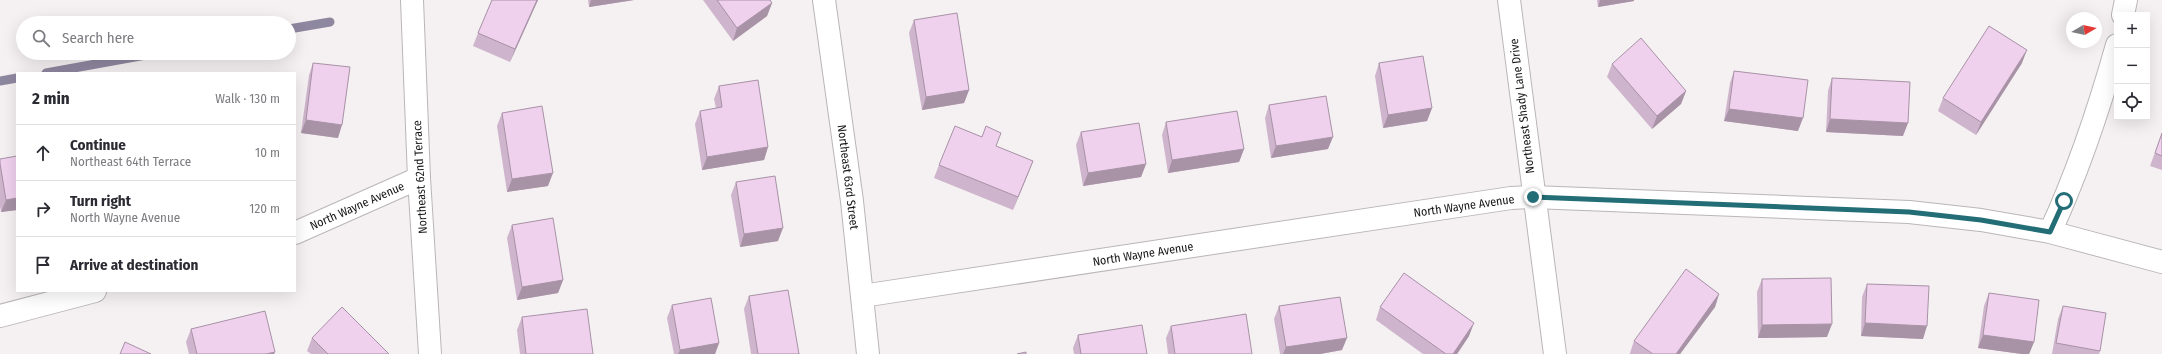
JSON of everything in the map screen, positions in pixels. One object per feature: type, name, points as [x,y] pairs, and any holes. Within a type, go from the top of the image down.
[{"type":"street","name":"Northeast 62nd Terrace","points":[[412,0],[419,178],[430,354]]},
{"type":"street","name":"Northeast 63rd Street","points":[[824,0],[852,201],[868,354]]},
{"type":"street","name":"Northeast Shady Lane Drive","points":[[1509,0],[1533,197],[1555,354]]},
{"type":"street","points":[[2124,12],[2126,0]]},
{"type":"street","points":[[2050,232],[2064,201],[2100,105],[2116,48]]},
{"type":"street","name":"North Wayne Avenue","points":[[296,233],[419,178]]},
{"type":"street","name":"North Wayne Avenue","points":[[862,296],[1495,200],[1533,197],[1909,212],[1981,220],[2050,232],[2162,262]]},
{"type":"street","points":[[0,316],[91,292]]},
{"type":"building","points":[[492,0],[537,0],[515,49],[478,33]]},
{"type":"building","points":[[717,0],[770,0],[772,3],[737,28]]},
{"type":"building","points":[[957,13],[969,90],[926,97],[914,20]]},
{"type":"building","points":[[1989,26],[2027,50],[1981,122],[1943,98]]},
{"type":"building","points":[[1641,38],[1686,91],[1657,116],[1612,64]]},
{"type":"building","points":[[1423,56],[1432,108],[1388,115],[1379,63]]},
{"type":"building","points":[[313,63],[350,67],[342,125],[306,120]]},
{"type":"building","points":[[1734,71],[1808,80],[1803,118],[1729,109]]},
{"type":"building","points":[[1832,78],[1910,82],[1908,123],[1830,119]]},
{"type":"building","points":[[758,80],[768,147],[707,157],[700,111],[722,107],[719,86]]},
{"type":"building","points":[[1326,96],[1333,137],[1276,146],[1269,105]]},
{"type":"building","points":[[542,106],[553,173],[512,179],[502,113]]},
{"type":"building","points":[[1237,111],[1244,149],[1172,160],[1166,122]]},
{"type":"building","points":[[1139,123],[1146,164],[1088,173],[1081,132]]},
{"type":"building","points":[[955,126],[982,137],[986,126],[1001,133],[996,146],[1033,161],[1018,197],[939,165]]},
{"type":"building","points":[[2162,133],[2162,156],[2155,153]]},
{"type":"building","points":[[16,156],[16,198],[6,200],[0,159]]},
{"type":"building","points":[[775,176],[783,228],[744,234],[736,182]]},
{"type":"building","points":[[553,218],[563,280],[522,287],[512,225]]},
{"type":"building","points":[[1686,269],[1719,294],[1676,354],[1653,354],[1634,341]]},
{"type":"building","points":[[1404,273],[1474,323],[1453,354],[1446,354],[1380,307]]},
{"type":"building","points":[[1831,278],[1832,324],[1762,325],[1762,279]]},
{"type":"building","points":[[1867,284],[1929,286],[1927,326],[1865,323]]},
{"type":"building","points":[[788,290],[799,354],[758,354],[749,296]]},
{"type":"building","points":[[1989,293],[2039,300],[2034,342],[1983,335]]},
{"type":"building","points":[[1340,297],[1347,338],[1286,347],[1279,306]]},
{"type":"building","points":[[711,298],[719,343],[680,350],[672,305]]},
{"type":"building","points":[[2063,306],[2106,313],[2100,351],[2056,343]]},
{"type":"building","points":[[342,307],[389,354],[328,354],[312,338]]},
{"type":"building","points":[[587,309],[593,354],[526,354],[522,317]]},
{"type":"building","points":[[265,311],[275,352],[266,354],[197,354],[191,329]]},
{"type":"building","points":[[1246,314],[1252,354],[1175,354],[1171,326]]},
{"type":"building","points":[[1142,325],[1147,354],[1081,354],[1078,335]]},
{"type":"building","points":[[125,342],[151,354],[120,354]]},
{"type":"waterway","points":[[296,28],[330,22]]},
{"type":"waterway","points":[[52,72],[118,60]]},
{"type":"waterway","points":[[0,81],[16,78]]},
{"type":"route","points":[[1533,197],[1909,212],[1981,220],[2050,232],[2064,201]]}]
